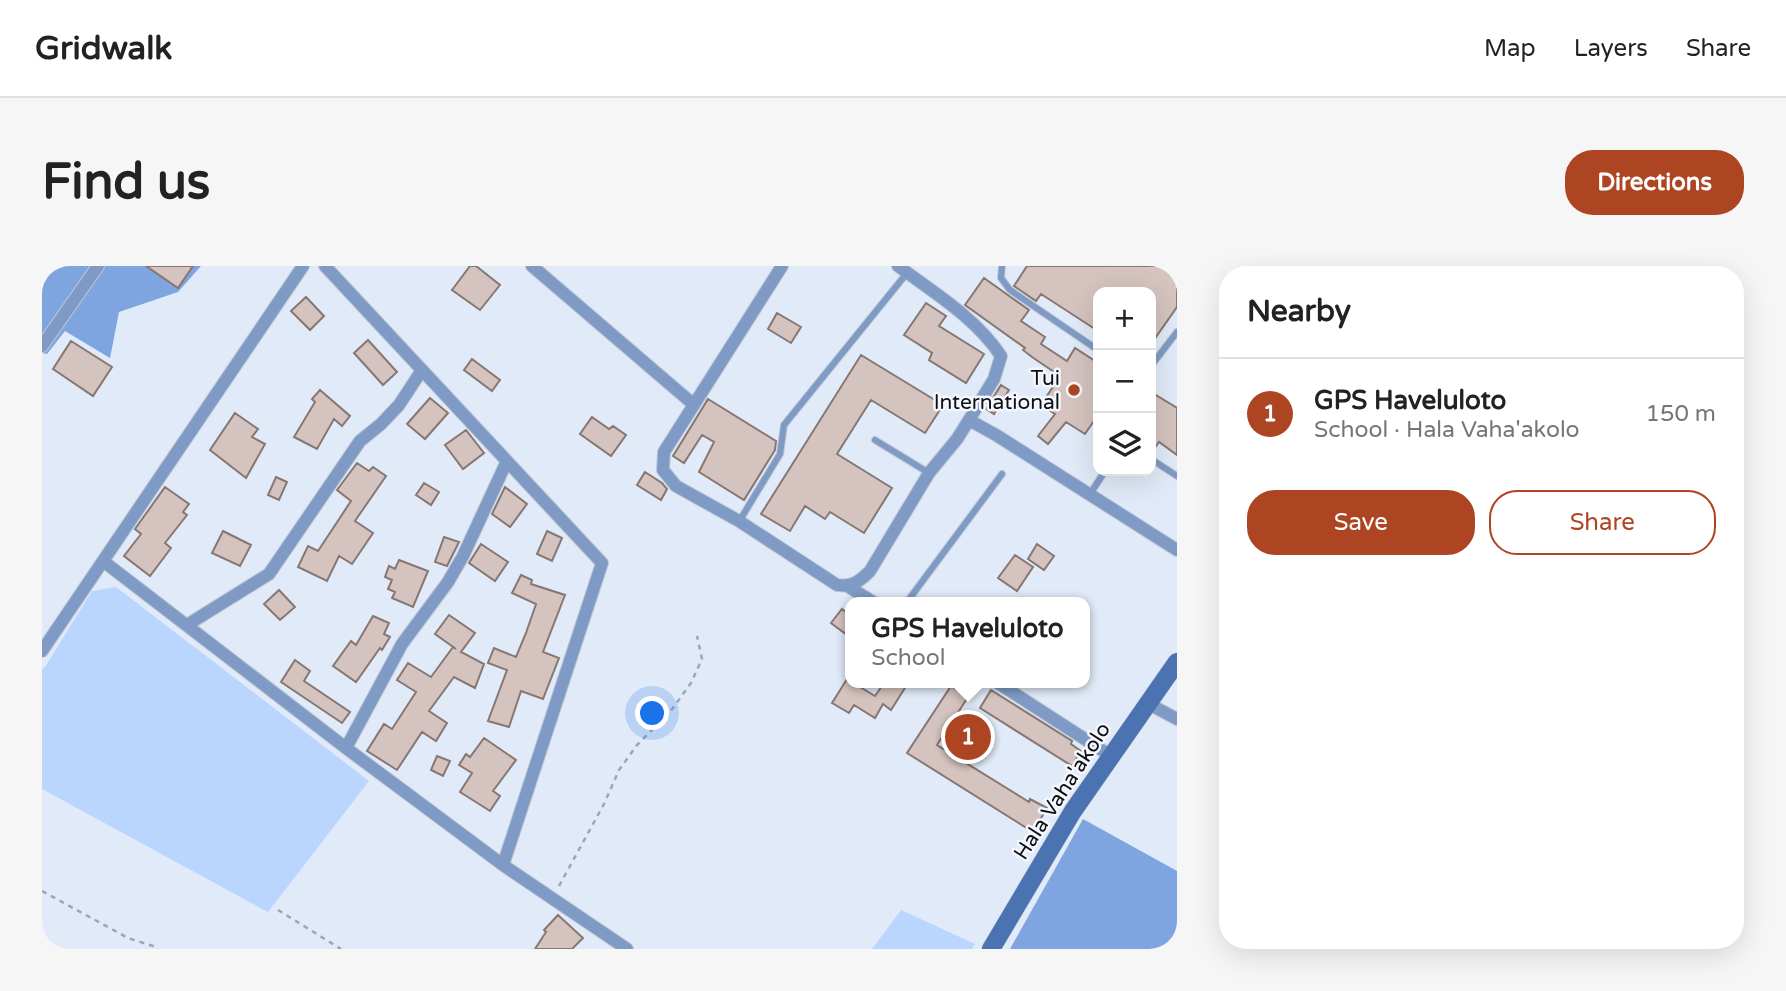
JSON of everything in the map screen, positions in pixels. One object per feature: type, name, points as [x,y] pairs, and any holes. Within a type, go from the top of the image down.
[{"type":"main road","name":"Hala Vaha'akolo","points":[[991,949],[1073,811],[1177,662]]},
{"type":"street","points":[[42,346],[98,266]]},
{"type":"street","points":[[42,651],[48,646],[303,266]]},
{"type":"street","points":[[325,266],[602,563],[503,865]]},
{"type":"street","points":[[532,266],[693,404]]},
{"type":"street","points":[[782,266],[664,452],[663,470],[676,486],[739,521],[837,585],[849,587],[865,597]]},
{"type":"street","points":[[849,587],[870,571],[929,473],[957,439],[995,379],[1000,356],[992,343],[906,268]]},
{"type":"street","points":[[187,625],[269,574],[360,441],[399,405],[422,370]]},
{"type":"street","points":[[969,420],[1177,550]]},
{"type":"street","points":[[346,748],[402,644],[448,582],[507,461]]},
{"type":"street","points":[[103,561],[503,865],[627,949]]},
{"type":"street","points":[[1006,688],[1111,756]]},
{"type":"street","points":[[1147,703],[1177,719]]},
{"type":"lane","points":[[1002,266],[1001,278],[1010,290],[1093,347]]},
{"type":"lane","points":[[739,521],[780,454],[784,425],[906,268]]},
{"type":"lane","points":[[1156,359],[1177,332]]},
{"type":"lane","points":[[875,440],[929,473]]},
{"type":"lane","points":[[1156,462],[1177,476]]},
{"type":"lane","points":[[911,597],[1002,474]]},
{"type":"lane","points":[[1090,494],[1102,476]]},
{"type":"path","points":[[553,898],[620,770],[637,745],[670,712],[691,683],[702,659],[697,636]]},
{"type":"path","points":[[42,891],[128,938],[156,947]]},
{"type":"path","points":[[278,910],[341,949]]},
{"type":"shaded area","points":[[42,266],[201,266],[178,292],[119,312],[110,358],[65,331],[47,354],[42,353]]},
{"type":"shaded area","points":[[116,587],[369,781],[268,912],[42,789],[42,669],[92,591]]},
{"type":"shaded area","points":[[1083,819],[1177,871],[1177,949],[1010,949]]},
{"type":"shaded area","points":[[901,910],[975,944],[972,949],[872,949]]},
{"type":"building","points":[[146,266],[193,266],[178,288]]},
{"type":"building","points":[[470,266],[476,266],[500,285],[480,310],[452,290]]},
{"type":"building","points":[[1027,266],[1177,266],[1177,307],[1156,337],[1156,287],[1093,287],[1093,328],[1041,294],[1036,301],[1014,286]]},
{"type":"building","points":[[984,278],[1029,310],[1021,321],[1045,337],[1041,344],[1067,361],[1075,348],[1093,360],[1093,422],[1085,434],[1066,422],[1048,444],[1038,436],[1055,414],[1041,405],[1060,376],[965,305]]},
{"type":"building","points":[[306,297],[324,316],[310,330],[291,311]]},
{"type":"building","points":[[926,303],[946,316],[939,326],[984,354],[966,383],[929,360],[932,353],[904,335]]},
{"type":"building","points":[[777,313],[801,327],[791,343],[768,329]]},
{"type":"building","points":[[368,340],[397,372],[383,385],[354,353]]},
{"type":"building","points":[[71,341],[112,367],[93,396],[53,369]]},
{"type":"building","points":[[861,355],[943,405],[925,433],[871,400],[837,454],[892,488],[864,533],[830,512],[825,519],[805,506],[790,531],[761,514]]},
{"type":"building","points":[[472,359],[500,380],[492,391],[464,370]]},
{"type":"building","points":[[1001,385],[1009,390],[994,414],[986,409]]},
{"type":"building","points":[[320,390],[350,416],[342,426],[334,419],[317,449],[294,437],[315,402],[312,399]]},
{"type":"building","points":[[1156,395],[1177,408],[1177,455],[1159,442],[1156,446]]},
{"type":"building","points":[[430,398],[448,413],[425,439],[407,424]]},
{"type":"building","points":[[708,399],[776,441],[775,450],[744,500],[699,472],[714,442],[702,435],[684,463],[673,456]]},
{"type":"building","points":[[235,413],[258,429],[252,437],[265,444],[246,478],[210,450]]},
{"type":"building","points":[[592,417],[609,429],[613,426],[626,435],[611,456],[580,434]]},
{"type":"building","points":[[466,430],[484,453],[463,469],[445,445]]},
{"type":"building","points":[[357,463],[369,471],[373,467],[386,476],[355,521],[373,533],[352,564],[339,556],[327,581],[298,567],[308,546],[318,551],[351,501],[337,490]]},
{"type":"building","points":[[645,472],[667,489],[661,500],[637,485]]},
{"type":"building","points":[[276,477],[287,482],[279,500],[268,495]]},
{"type":"building","points":[[424,483],[439,492],[431,505],[416,495]]},
{"type":"building","points":[[165,487],[189,504],[183,512],[187,515],[165,543],[171,548],[150,576],[124,556],[141,534],[135,529]]},
{"type":"building","points":[[505,487],[527,504],[510,527],[492,514]]},
{"type":"building","points":[[223,531],[251,545],[240,566],[212,553]]},
{"type":"building","points":[[547,531],[562,538],[552,561],[537,554]]},
{"type":"building","points":[[444,537],[459,542],[447,566],[435,562]]},
{"type":"building","points":[[481,544],[508,562],[495,581],[469,563]]},
{"type":"building","points":[[1037,544],[1054,556],[1044,570],[1028,559]]},
{"type":"building","points":[[1015,555],[1033,567],[1017,591],[998,578]]},
{"type":"building","points":[[399,560],[428,571],[413,607],[392,598],[395,592],[388,589],[392,580],[385,577],[389,566],[395,569]]},
{"type":"building","points":[[521,575],[532,580],[531,584],[565,595],[543,652],[559,658],[543,699],[521,691],[509,727],[488,721],[507,670],[488,663],[494,648],[516,657],[526,633],[536,604],[512,593]]},
{"type":"building","points":[[279,590],[295,607],[280,620],[264,604]]},
{"type":"building","points":[[842,609],[845,611],[845,634],[831,623]]},
{"type":"building","points":[[449,615],[475,633],[461,652],[484,664],[475,688],[454,677],[429,711],[447,723],[436,741],[422,732],[397,770],[367,751],[384,724],[392,729],[416,692],[397,680],[408,663],[431,677],[453,647],[456,649],[435,634]]},
{"type":"building","points":[[373,616],[389,623],[384,634],[390,637],[356,682],[333,666],[351,641],[356,645]]},
{"type":"building","points":[[295,660],[310,671],[304,681],[350,712],[342,723],[281,682]]},
{"type":"building","points":[[845,682],[845,688],[862,688],[875,696],[881,688],[905,688],[891,710],[883,704],[875,718],[854,705],[849,713],[832,703]]},
{"type":"building","points":[[950,688],[954,688],[968,697],[937,745],[1029,802],[1030,799],[1047,808],[1033,832],[907,753]]},
{"type":"building","points":[[991,690],[1072,741],[1071,744],[1081,751],[1072,766],[980,708]]},
{"type":"building","points":[[484,738],[516,760],[493,791],[500,796],[490,811],[460,792],[472,773],[459,765],[466,754],[470,757]]},
{"type":"building","points":[[437,756],[450,761],[443,776],[431,770]]},
{"type":"building","points":[[558,915],[583,938],[572,949],[535,949],[546,932],[544,930]]},
{"type":"place","name":"Tui International","points":[[1074,390]]},
{"type":"place","name":"GPS Haveluloto","points":[[968,737]]}]
